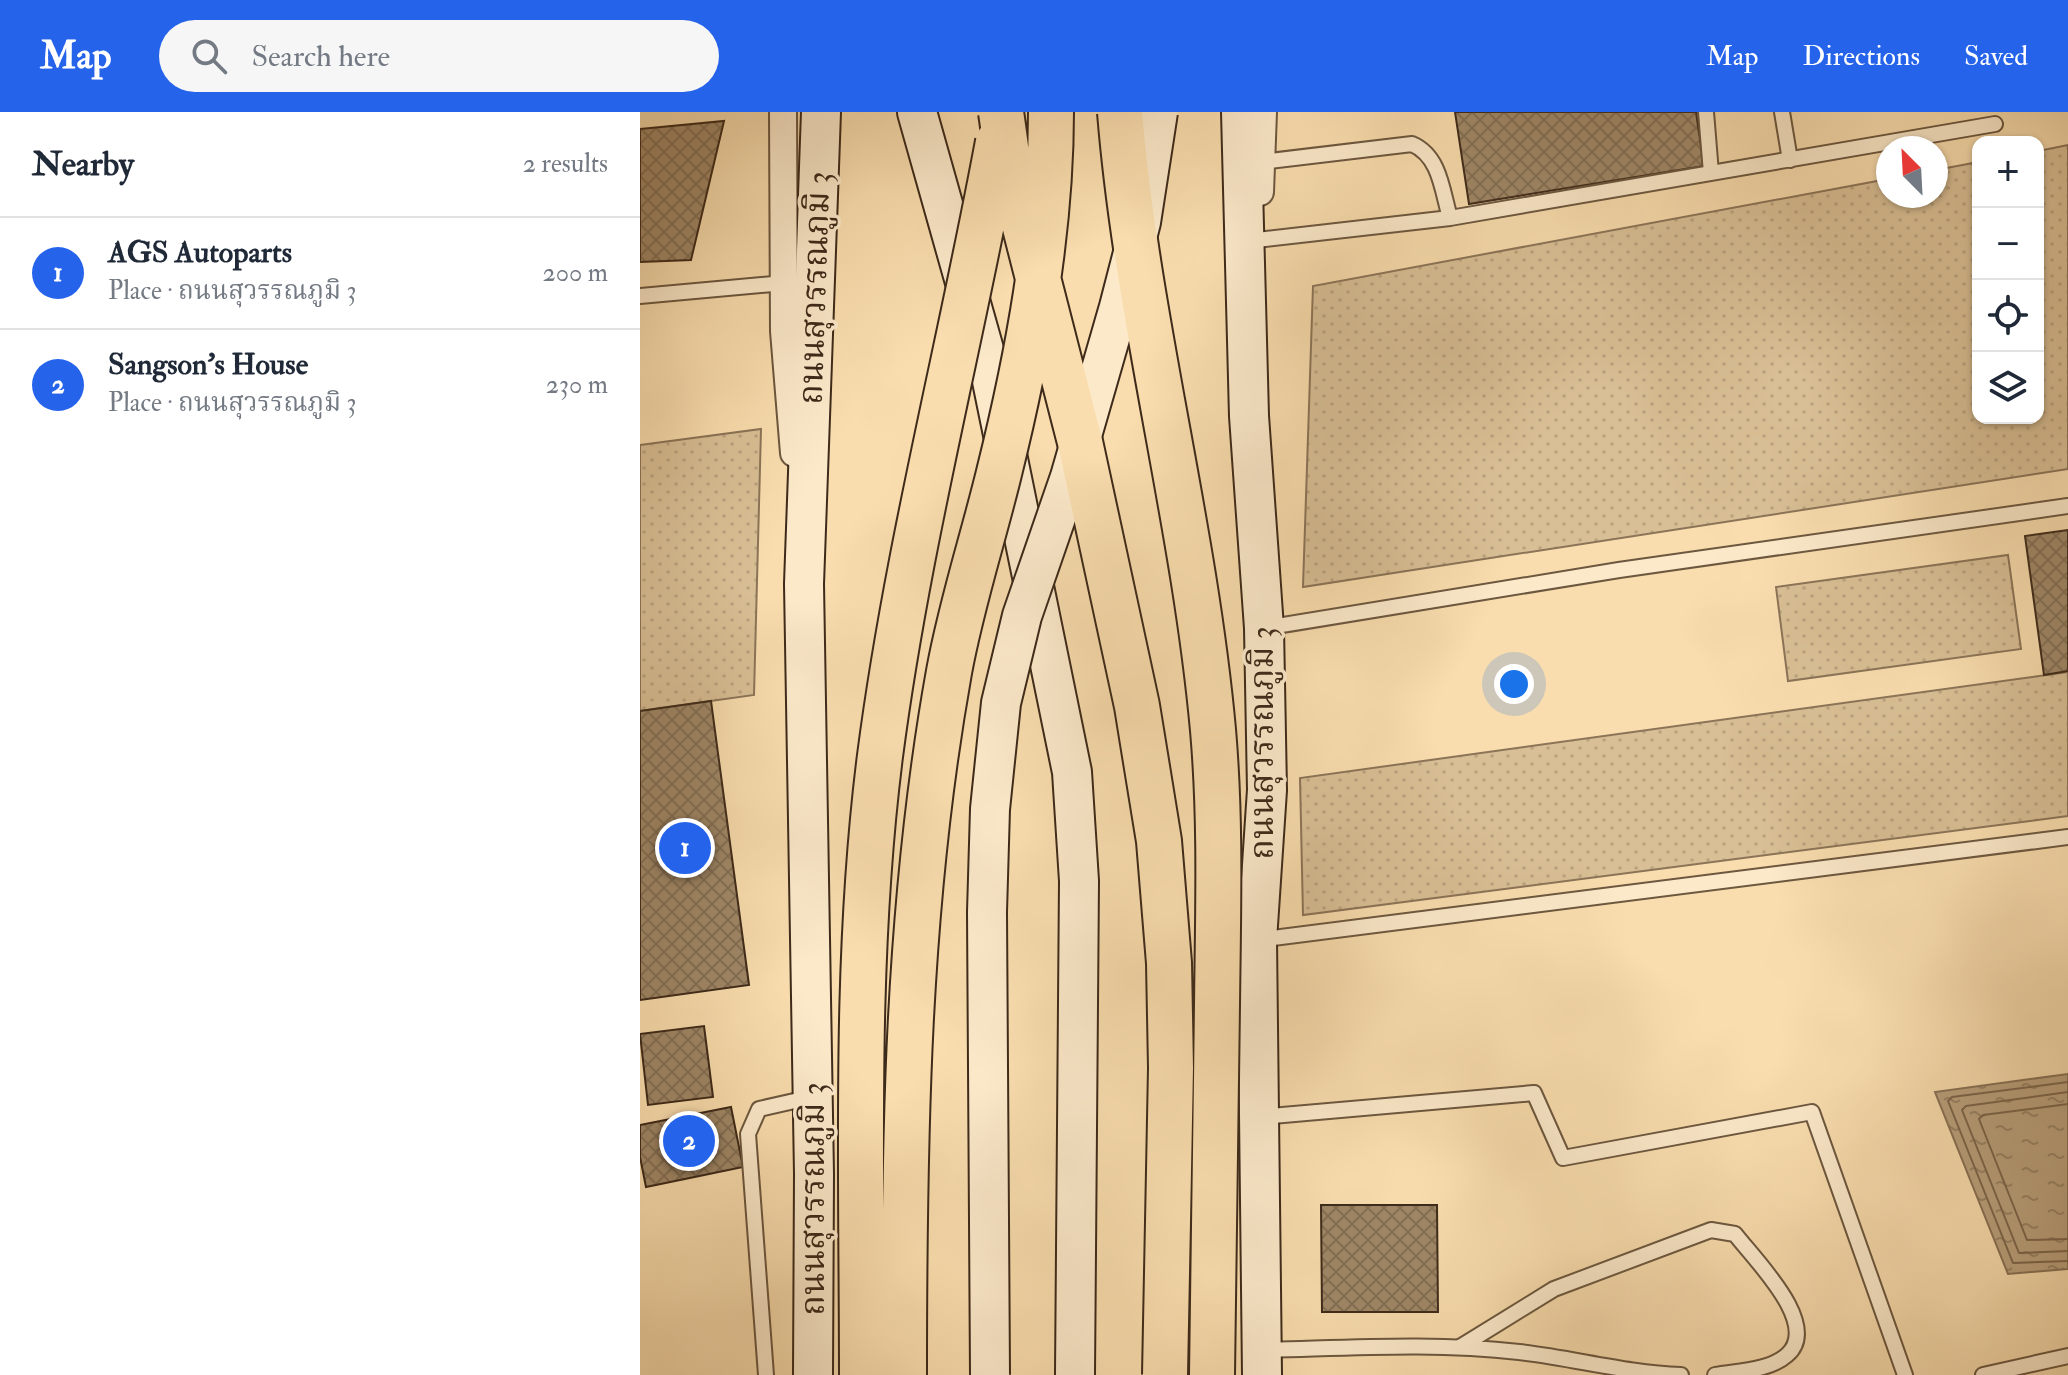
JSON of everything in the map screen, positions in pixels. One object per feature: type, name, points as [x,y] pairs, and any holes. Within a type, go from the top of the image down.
[{"type":"highway","points":[[862,1375],[865,971],[869,865],[880,759],[914,549],[983,222],[1001,112]]},
{"type":"highway","points":[[1001,112],[1008,161],[1080,442],[1137,706],[1159,841],[1169,963],[1171,1068],[1165,1375]]},
{"type":"highway","points":[[904,1375],[908,1048],[917,903],[932,771],[949,668],[999,474],[1035,301],[1046,207],[1051,112]]},
{"type":"highway","points":[[1120,112],[1126,187],[1144,304],[1199,602],[1213,734],[1219,873],[1212,1375]]},
{"type":"main road","name":"ถนนสุวรรณภูมิ 3","points":[[813,1375],[813,1097],[804,584],[821,112]]},
{"type":"main road","points":[[917,112],[990,371],[1072,772],[1079,881],[1075,1367]]},
{"type":"main road","points":[[990,1375],[987,912],[990,809],[1001,703],[1022,616],[1070,477],[1123,293],[1141,222],[1158,112]]},
{"type":"main road","name":"ถนนสุวรรณภูมิ 3","points":[[1241,112],[1249,416],[1264,628],[1267,790],[1257,940],[1262,1362]]},
{"type":"street","points":[[783,112],[784,283],[804,584]]},
{"type":"street","points":[[1249,416],[1263,112]]},
{"type":"lane","points":[[1706,112],[1711,173]]},
{"type":"lane","points":[[1782,112],[1790,160]]},
{"type":"lane","points":[[1257,240],[1450,218],[1995,124]]},
{"type":"lane","points":[[1261,162],[1412,144],[1427,150],[1434,161],[1450,218]]},
{"type":"lane","points":[[640,296],[784,283]]},
{"type":"lane","points":[[1264,628],[1619,570],[2068,506]]},
{"type":"lane","points":[[1257,940],[2068,837]]},
{"type":"lane","points":[[1259,1117],[1534,1093],[1563,1158],[1812,1112],[1905,1375]]},
{"type":"lane","points":[[766,1375],[748,1134],[759,1109],[813,1097]]},
{"type":"lane","points":[[1460,1347],[1554,1289],[1711,1230],[1723,1230],[1735,1234],[1790,1305],[1798,1324],[1797,1344],[1786,1357],[1767,1366],[1715,1375]]},
{"type":"lane","points":[[1262,1362],[1460,1347],[1519,1352],[1646,1374],[1681,1375]]},
{"type":"lane","points":[[1983,1375],[2068,1356]]},
{"type":"shaded area","points":[[2068,145],[2068,469],[1303,587],[1313,286],[1876,181],[1876,208],[1948,208],[1948,168],[1972,163],[1972,424],[2044,424],[2044,150]]},
{"type":"shaded area","points":[[761,429],[754,695],[640,711],[640,445]]},
{"type":"shaded area","points":[[2008,555],[2021,649],[1788,681],[1776,587]]},
{"type":"shaded area","points":[[2068,672],[2068,816],[1303,915],[1300,778]]},
{"type":"water","points":[[2068,1074],[2068,1269],[2008,1274],[1935,1092]]},
{"type":"building","points":[[1455,112],[1696,112],[1704,166],[1469,204]]},
{"type":"building","points":[[724,121],[691,260],[640,262],[640,129]]},
{"type":"building","points":[[2068,530],[2068,671],[2044,675],[2025,536]]},
{"type":"building","points":[[711,701],[749,985],[640,1000],[640,711]]},
{"type":"building","points":[[704,1026],[713,1097],[648,1105],[640,1034]]},
{"type":"building","points":[[731,1107],[743,1167],[646,1187],[640,1157],[640,1125]]},
{"type":"building","points":[[1321,1205],[1437,1205],[1438,1312],[1322,1312]]},
{"type":"place","name":"AGS Autoparts","points":[[685,848]]},
{"type":"place","name":"Sangson's House","points":[[689,1141]]}]
